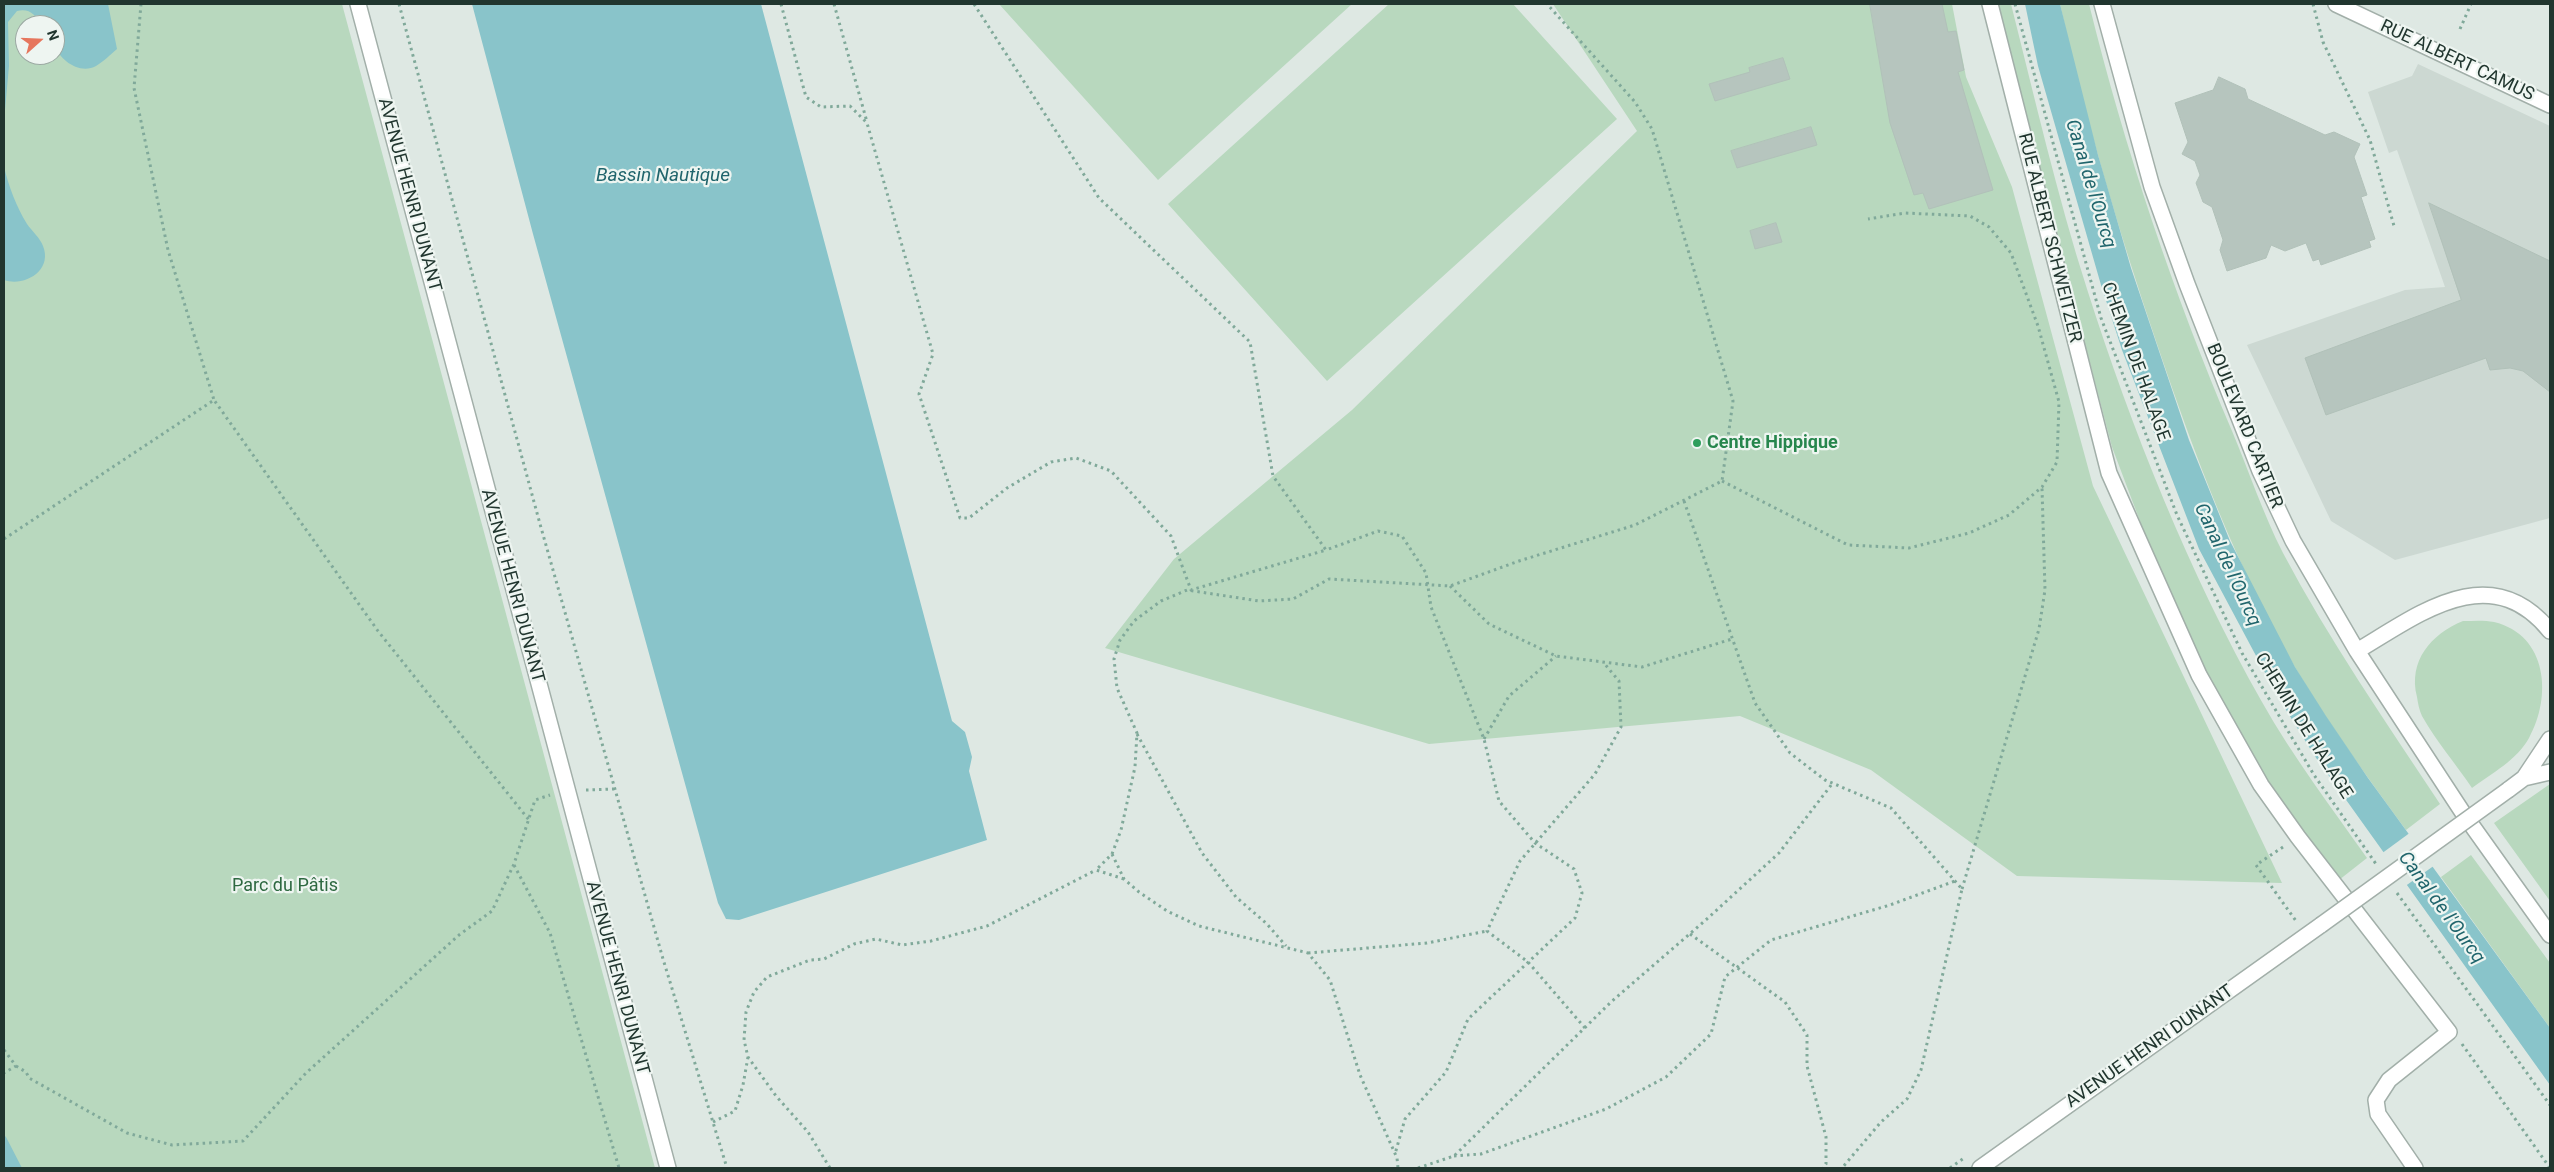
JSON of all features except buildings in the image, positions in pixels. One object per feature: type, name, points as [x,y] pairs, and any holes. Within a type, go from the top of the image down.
[{"type":"street","name":"AVENUE HENRI DUNANT","points":[[358,4],[668,1168]]},
{"type":"street","name":"RUE ALBERT SCHWEITZER","points":[[1990,4],[2109,473],[2198,675],[2261,785],[2298,837],[2449,1032]]},
{"type":"street","name":"BOULEVARD CARTIER","points":[[2102,4],[2152,187],[2260,471],[2293,541],[2357,651],[2463,813],[2550,935]]},
{"type":"street","name":"RUE ALBERT CAMUS","points":[[2336,4],[2550,106]]},
{"type":"street","points":[[2357,651],[2420,614],[2462,596],[2500,598],[2526,609],[2550,631]]},
{"type":"street","points":[[2524,778],[2544,759],[2550,739]]},
{"type":"street","points":[[2524,778],[2550,772]]},
{"type":"street","name":"AVENUE HENRI DUNANT","points":[[1980,1168],[2524,778]]},
{"type":"street","points":[[2415,1168],[2378,1114],[2376,1100],[2389,1080],[2449,1032]]},
{"type":"path","points":[[141,4],[134,88],[168,250],[214,400],[378,631],[529,820]]},
{"type":"path","points":[[399,4],[662,959],[727,1168]]},
{"type":"path","points":[[781,4],[806,97],[821,107],[850,106],[867,123]]},
{"type":"path","points":[[834,4],[933,354],[919,394],[960,518],[969,518],[1007,488],[1051,462],[1076,458],[1110,471],[1171,536],[1191,590]]},
{"type":"path","points":[[974,4],[1099,198],[1250,342],[1272,476],[1326,550]]},
{"type":"path","points":[[1547,4],[1635,102],[1652,129],[1733,401],[1722,481]]},
{"type":"path","name":"CHEMIN DE HALAGE","points":[[2015,4],[2101,318],[2177,515],[2242,653],[2314,775],[2381,871]]},
{"type":"path","points":[[2313,4],[2323,42],[2370,140],[2394,226]]},
{"type":"path","points":[[2460,29],[2471,4]]},
{"type":"path","points":[[1722,481],[1848,545],[1909,548],[1969,533],[2010,515],[2042,487],[2057,462],[2059,402],[2038,326],[2011,253],[1990,227],[1970,216],[1905,213],[1868,219]]},
{"type":"path","points":[[4,539],[214,400]]},
{"type":"path","points":[[1191,590],[1259,601],[1293,599],[1329,579],[1450,586],[1519,561],[1635,525],[1722,481]]},
{"type":"path","points":[[1842,1168],[1881,1122],[1907,1099],[1921,1070],[1962,889],[2039,629],[2045,590],[2042,487]]},
{"type":"path","points":[[1684,501],[1755,703],[1790,753],[1832,784],[1891,808],[1962,889]]},
{"type":"path","points":[[1286,946],[1267,924],[1236,897],[1202,853],[1137,733],[1117,688],[1114,659],[1120,640],[1134,621],[1161,601],[1191,590],[1326,550],[1378,531],[1402,536],[1426,573],[1426,584],[1431,607],[1484,739],[1499,801],[1535,843],[1574,869],[1582,893],[1575,918],[1468,1019],[1446,1072],[1405,1119],[1395,1154]]},
{"type":"path","points":[[1450,586],[1489,624],[1556,656],[1642,667],[1732,639]]},
{"type":"path","points":[[1484,739],[1509,696],[1556,656]]},
{"type":"path","points":[[1486,930],[1520,862],[1595,774],[1621,727],[1619,680],[1603,662]]},
{"type":"path","points":[[830,1168],[808,1132],[776,1096],[748,1057],[744,1040],[746,1012],[754,992],[767,977],[810,960],[824,959],[854,944],[876,939],[902,944],[931,941],[988,926],[1096,870],[1112,854],[1121,830],[1135,767],[1137,733]]},
{"type":"path","points":[[1454,1156],[1585,1028],[1779,852],[1832,784]]},
{"type":"path","points":[[4,1050],[16,1066],[26,1072],[29,1078],[128,1133],[172,1145],[243,1141],[306,1073],[459,935],[492,911],[514,864],[535,800],[566,790],[615,789]]},
{"type":"path","points":[[2297,922],[2256,864],[2298,837]]},
{"type":"path","points":[[1112,854],[1124,879]]},
{"type":"path","points":[[514,864],[550,933],[620,1168]]},
{"type":"path","points":[[1096,870],[1124,879],[1167,911],[1199,926],[1286,946],[1308,953],[1427,943],[1486,930],[1528,962],[1585,1028]]},
{"type":"path","points":[[1418,1168],[1454,1156],[1481,1154],[1606,1109],[1666,1077],[1711,1034],[1725,977],[1771,940],[1890,905],[1956,881]]},
{"type":"path","points":[[2392,887],[2550,1105]]},
{"type":"path","points":[[1690,934],[1785,1002],[1807,1035],[1807,1066],[1826,1137],[1826,1164],[1823,1168]]},
{"type":"path","points":[[1308,953],[1330,980],[1360,1075],[1395,1154],[1398,1168]]},
{"type":"path","points":[[2449,1032],[2460,1041],[2550,1168]]},
{"type":"path","points":[[713,1122],[735,1111],[743,1085],[748,1057]]},
{"type":"path","points":[[4,1073],[16,1066]]},
{"type":"shaded area","points":[[2418,64],[2550,126],[2550,518],[2395,560],[2331,521],[2247,345],[2405,290],[2445,287],[2397,150],[2389,153],[2368,92],[2412,76]]},
{"type":"green space","name":"Parc du Pâtis","points":[[4,4],[342,4],[655,1168],[4,1168]]},
{"type":"green space","points":[[999,4],[1352,4],[1158,180]]},
{"type":"green space","points":[[1389,4],[1513,4],[1617,119],[1327,381],[1168,204]]},
{"type":"green space","name":"Centre Hippique","points":[[1553,4],[1952,4],[1966,77],[2012,187],[2093,486],[2282,883],[2017,876],[1871,770],[1740,716],[1429,744],[1105,648],[1174,559],[1352,410],[1637,131]]},
{"type":"green space","points":[[1996,4],[2011,4],[2056,183],[2087,289],[2123,395],[2186,552],[2235,653],[2262,702],[2286,742],[2367,858],[2339,880],[2259,771],[2175,614],[2112,447]]},
{"type":"green space","points":[[2060,4],[2089,4],[2118,113],[2170,273],[2210,379],[2283,553],[2339,649],[2440,804],[2406,830],[2335,731],[2296,669],[2254,591],[2218,510],[2171,386],[2129,260],[2092,133]]},
{"type":"green space","points":[[2463,621],[2494,622],[2512,629],[2525,640],[2535,654],[2540,670],[2542,687],[2541,704],[2536,722],[2524,746],[2504,766],[2472,788],[2422,716],[2415,684],[2419,661],[2425,650],[2441,633]]},
{"type":"green space","points":[[2550,784],[2550,901],[2494,823]]},
{"type":"green space","points":[[2471,855],[2550,963],[2550,1028],[2441,877]]},
{"type":"water","points":[[4,4],[108,4],[117,49],[96,66],[83,69],[65,60],[65,15],[34,15],[29,11],[17,11],[8,22],[9,66],[4,121]]},
{"type":"water","name":"Bassin Nautique","points":[[472,4],[761,4],[952,721],[965,732],[972,757],[969,771],[987,840],[739,920],[726,919],[718,903],[533,234]]},
{"type":"water","name":"Canal de l'Ourcq","points":[[2025,4],[2060,4],[2098,155],[2131,268],[2189,440],[2230,541],[2295,667],[2326,716],[2368,778],[2550,1028],[2550,1085],[2314,755],[2278,697],[2199,549],[2122,350],[2101,285],[2038,66]]},
{"type":"water","points":[[4,167],[16,203],[27,224],[42,243],[45,255],[44,263],[35,275],[28,279],[12,282],[4,280]]},
{"type":"water","points":[[4,1135],[6,1137],[22,1168],[4,1168]]},
{"type":"pier","points":[[2411,832],[2435,865],[2404,887],[2381,854]]},
{"type":"place","name":"Centre Hippique","points":[[1697,443]]}]
